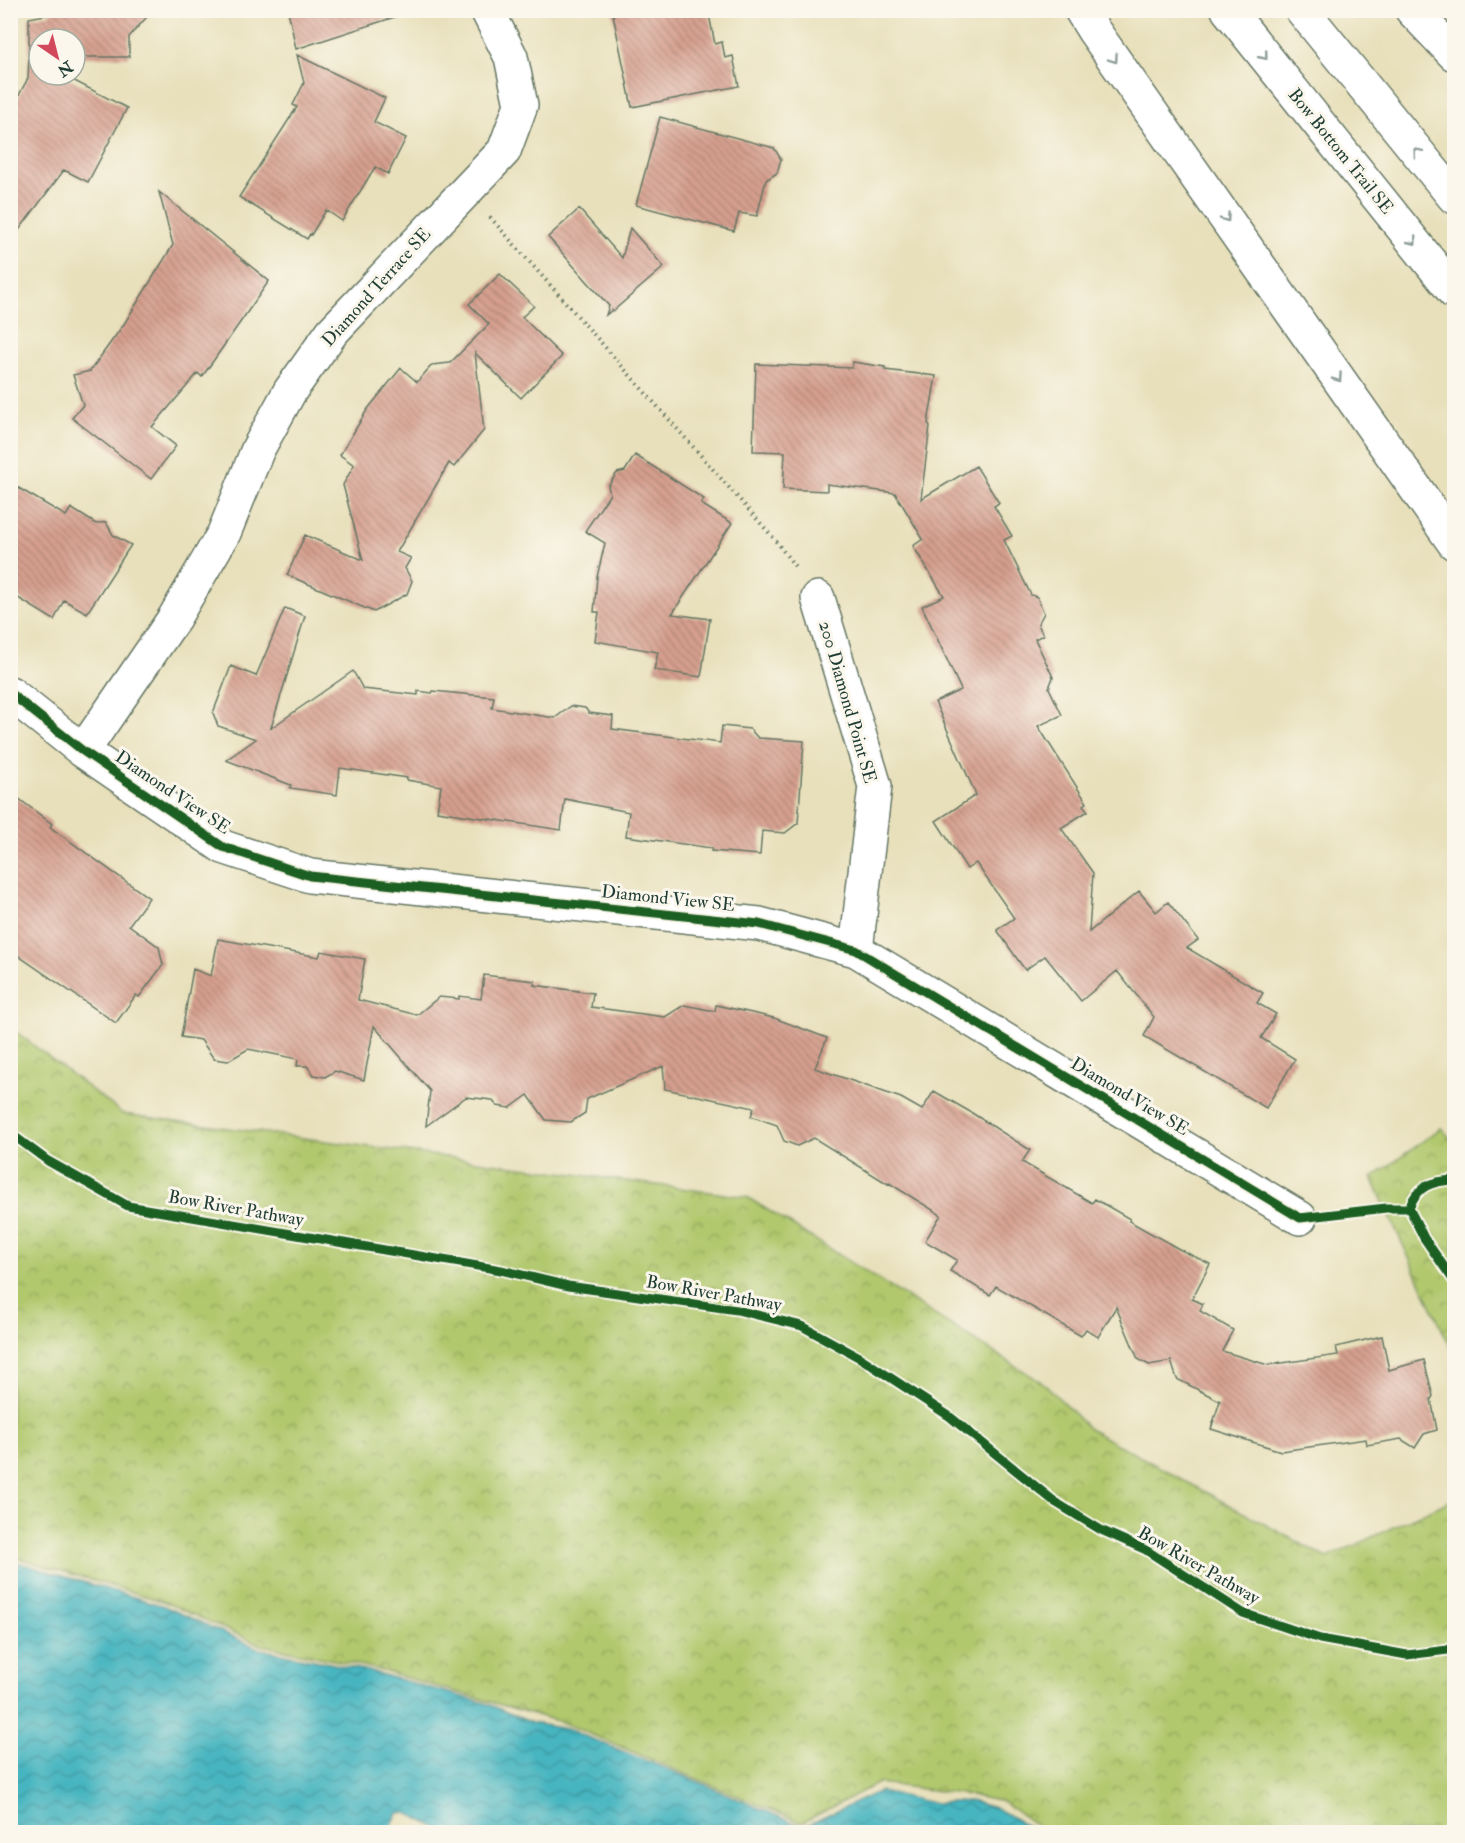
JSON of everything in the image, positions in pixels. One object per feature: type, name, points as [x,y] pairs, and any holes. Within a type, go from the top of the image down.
[{"type":"main road","name":"Diamond Terrace SE","points":[[83,751],[173,620],[224,533],[258,449],[290,391],[332,332],[504,151],[520,105],[512,57],[487,10]]},
{"type":"main road","points":[[1081,10],[1455,543]]},
{"type":"main road","name":"Bow Bottom Trail SE","points":[[1228,10],[1455,292]]},
{"type":"main road","points":[[1302,10],[1455,197]]},
{"type":"main road","points":[[1412,10],[1455,54]]},
{"type":"main road","name":"200 Diamond Point SE","points":[[818,598],[875,786],[856,950]]},
{"type":"main road","name":"Diamond View SE","points":[[10,693],[83,751],[223,847],[310,876],[759,924],[856,950],[1300,1218]]},
{"type":"path","points":[[467,189],[771,535],[818,598]]},
{"type":"green space","points":[[11,1028],[123,1114],[747,1197],[1046,1385],[1089,1429],[1327,1558],[1454,1499],[1454,1832],[1046,1832],[1003,1802],[969,1795],[878,1783],[802,1823],[564,1723],[373,1668],[261,1645],[165,1602],[11,1556]]},
{"type":"green space","points":[[1441,1128],[1454,1142],[1454,1355],[1372,1178]]},
{"type":"water","points":[[10,1562],[164,1606],[260,1649],[373,1672],[488,1704],[532,1723],[567,1729],[803,1827],[880,1791],[933,1803],[970,1801],[998,1809],[1038,1832],[445,1832],[407,1813],[398,1813],[388,1832],[11,1832]]},
{"type":"building","points":[[51,10],[153,10],[129,37],[129,57],[87,57],[87,27],[29,27],[29,18],[50,14]]},
{"type":"building","points":[[288,10],[394,10],[395,17],[296,49]]},
{"type":"building","points":[[612,10],[708,10],[715,44],[722,42],[725,58],[733,56],[739,86],[632,107]]},
{"type":"building","points":[[297,55],[385,98],[374,122],[406,138],[388,174],[375,167],[342,221],[326,210],[307,239],[239,197],[297,107],[293,105],[304,83]]},
{"type":"building","points":[[27,80],[27,87],[86,87],[127,108],[88,182],[64,170],[10,242],[10,112]]},
{"type":"building","points":[[660,117],[774,148],[781,159],[777,173],[766,180],[757,216],[739,213],[734,231],[636,205]]},
{"type":"building","points":[[159,192],[269,281],[202,377],[198,373],[152,427],[176,446],[151,479],[72,418],[83,405],[73,375],[90,371],[124,324],[173,245]]},
{"type":"building","points":[[579,209],[622,258],[630,228],[664,267],[606,315],[609,306],[548,237]]},
{"type":"building","points":[[500,274],[534,306],[522,317],[562,356],[521,398],[475,353],[484,430],[454,467],[449,463],[397,552],[411,558],[405,568],[412,581],[407,594],[374,612],[287,575],[305,535],[363,560],[343,485],[354,465],[340,455],[367,410],[401,368],[417,382],[432,365],[450,363],[489,324],[469,304]]},
{"type":"building","points":[[853,362],[885,367],[885,370],[936,376],[928,423],[930,426],[921,499],[976,466],[999,503],[994,506],[1012,536],[1004,540],[1031,595],[1037,597],[1044,613],[1038,624],[1043,635],[1035,639],[1053,677],[1049,688],[1062,715],[1038,726],[1087,803],[1083,805],[1088,811],[1061,828],[1093,873],[1089,932],[1139,891],[1156,912],[1168,902],[1198,940],[1187,948],[1263,993],[1257,1003],[1276,1014],[1261,1038],[1295,1059],[1266,1108],[1144,1036],[1154,1017],[1117,971],[1081,1001],[1045,956],[1025,970],[997,930],[1014,918],[976,863],[967,869],[936,821],[976,795],[935,702],[961,690],[922,606],[944,596],[913,546],[923,539],[895,493],[827,484],[827,491],[783,489],[785,452],[753,451],[756,364],[852,368]]},
{"type":"building","points":[[635,455],[704,499],[701,504],[732,523],[672,614],[710,619],[701,677],[654,670],[658,652],[595,641],[599,612],[594,612],[597,577],[605,543],[585,531],[610,494],[608,486],[617,473],[625,471]]},
{"type":"building","points":[[10,483],[66,516],[71,508],[96,524],[106,522],[113,535],[131,545],[87,613],[64,600],[54,620],[10,593]]},
{"type":"building","points":[[285,608],[305,616],[271,728],[353,671],[363,689],[418,695],[418,691],[432,693],[433,691],[494,697],[492,708],[555,718],[571,706],[585,708],[589,713],[613,716],[612,729],[720,743],[722,726],[750,729],[758,738],[804,741],[798,823],[785,833],[762,831],[760,855],[711,851],[712,848],[626,836],[629,812],[565,799],[561,830],[437,811],[441,786],[407,780],[407,778],[340,768],[337,795],[290,788],[291,785],[226,760],[256,739],[218,726],[213,713],[231,666],[256,676]]},
{"type":"building","points":[[10,792],[52,824],[50,827],[149,898],[129,925],[159,947],[163,965],[139,997],[136,995],[116,1023],[10,950]]},
{"type":"building","points":[[218,939],[319,957],[321,951],[365,959],[358,1000],[417,1015],[439,997],[459,999],[459,996],[481,999],[484,975],[535,981],[534,985],[593,993],[591,1007],[665,1017],[684,1005],[715,1011],[716,1005],[774,1018],[827,1038],[815,1068],[901,1098],[922,1110],[934,1091],[1030,1150],[1022,1162],[1092,1203],[1095,1199],[1130,1219],[1129,1221],[1210,1264],[1192,1299],[1203,1304],[1200,1311],[1233,1330],[1222,1351],[1268,1365],[1338,1355],[1336,1347],[1382,1336],[1389,1370],[1424,1360],[1433,1396],[1431,1399],[1437,1430],[1424,1434],[1415,1448],[1401,1439],[1367,1445],[1366,1439],[1281,1451],[1211,1429],[1220,1401],[1177,1379],[1171,1361],[1149,1365],[1138,1359],[1116,1307],[1098,1337],[1086,1329],[1081,1336],[996,1286],[990,1295],[950,1271],[957,1260],[925,1241],[941,1215],[814,1138],[797,1146],[784,1141],[777,1125],[751,1116],[754,1108],[665,1089],[663,1066],[587,1099],[585,1113],[571,1122],[546,1120],[528,1095],[510,1108],[497,1106],[492,1100],[466,1097],[426,1126],[430,1091],[374,1026],[364,1080],[335,1071],[325,1077],[314,1075],[307,1066],[297,1066],[298,1059],[248,1049],[228,1061],[214,1059],[201,1040],[181,1037],[193,969],[211,976]]},
{"type":"cycle path","points":[[10,693],[83,751],[223,847],[310,876],[759,924],[856,950],[1300,1218],[1386,1208],[1409,1208]]},
{"type":"cycle path","name":"Bow River Pathway","points":[[10,1133],[48,1161],[128,1206],[501,1270],[568,1286],[737,1310],[802,1326],[862,1359],[949,1416],[1055,1502],[1101,1530],[1146,1550],[1243,1613],[1320,1639],[1407,1655],[1448,1650],[1454,1646]]},
{"type":"cycle path","points":[[1454,1180],[1426,1186],[1416,1194],[1409,1208],[1424,1238],[1454,1281]]}]
